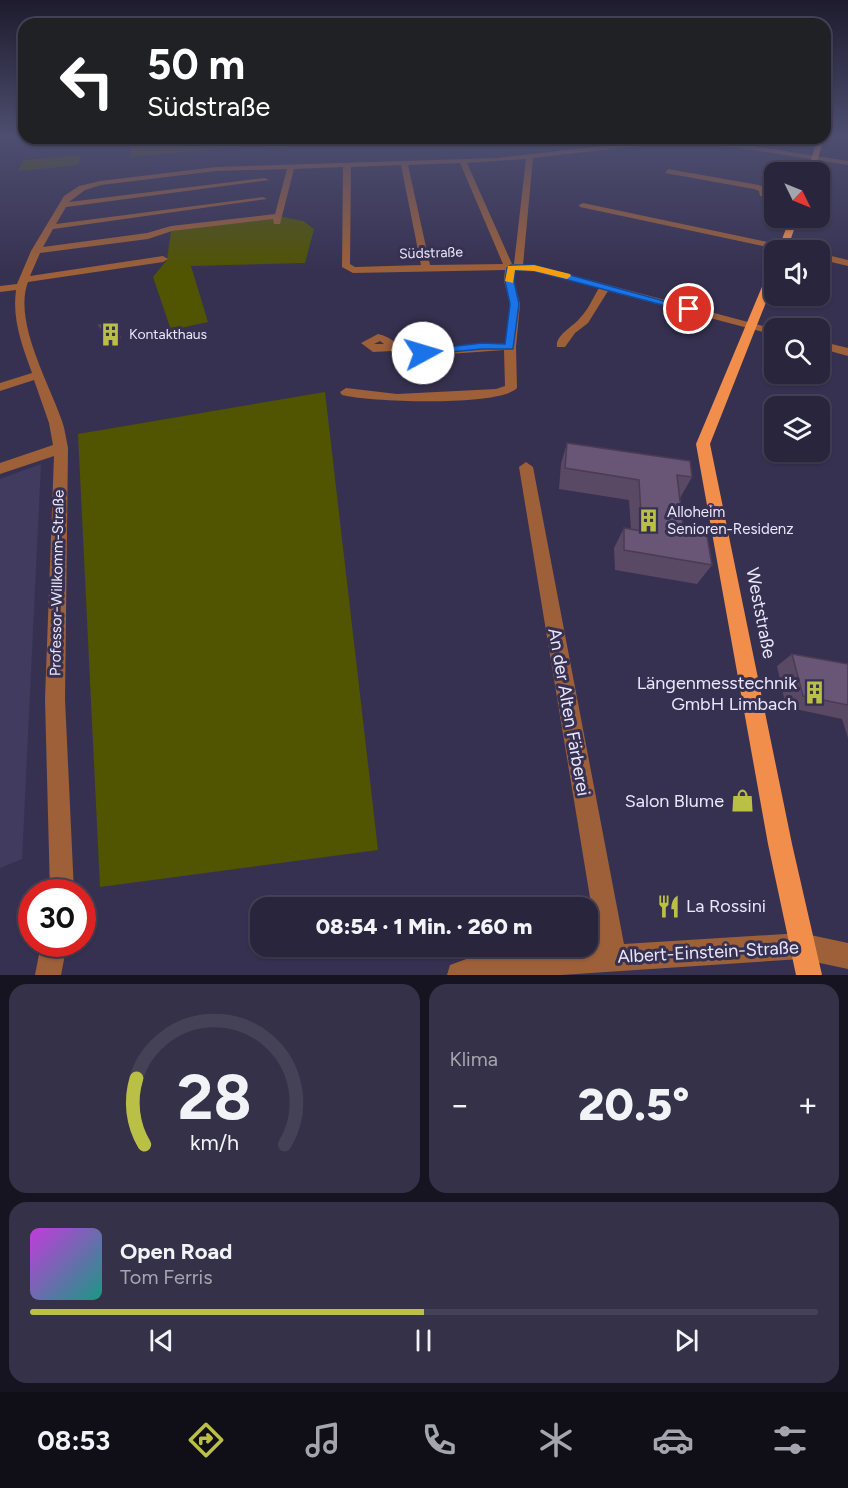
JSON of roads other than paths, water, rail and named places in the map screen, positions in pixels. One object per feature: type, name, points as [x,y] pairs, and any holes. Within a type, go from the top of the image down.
[{"type":"main road","name":"Weststraße","points":[[764,294],[704,444],[801,946],[809,975]]},
{"type":"street","name":"Professor-Willkomm-Straße","points":[[62,879],[55,710],[60,448],[56,423],[22,328],[19,305],[22,283],[36,251],[72,193],[89,185],[127,180]]},
{"type":"street","points":[[64,205],[261,180]]},
{"type":"street","points":[[36,251],[148,236],[171,229],[277,219],[286,180]]},
{"type":"street","name":"Südstraße","points":[[347,180],[345,265],[353,270],[534,268],[764,329]]},
{"type":"street","points":[[407,180],[426,268]]},
{"type":"street","points":[[472,180],[513,268]]},
{"type":"street","points":[[346,392],[397,398],[498,393],[511,388],[510,347],[515,304],[509,281],[526,180]]},
{"type":"street","points":[[720,180],[756,187],[763,190],[764,194]]},
{"type":"street","points":[[50,227],[263,198]]},
{"type":"street","points":[[583,205],[764,245]]},
{"type":"street","points":[[0,289],[22,283],[163,259]]},
{"type":"street","points":[[830,259],[848,263]]},
{"type":"street","points":[[561,345],[584,321],[605,287]]},
{"type":"street","points":[[393,347],[407,352],[423,353],[482,346],[510,347]]},
{"type":"street","points":[[830,347],[848,352]]},
{"type":"street","points":[[0,387],[38,375]]},
{"type":"street","points":[[0,469],[60,448]]},
{"type":"street","name":"An der Alten Färberei","points":[[526,467],[613,957]]},
{"type":"street","name":"Albert-Einstein-Straße","points":[[460,975],[480,967],[801,946],[848,956]]},
{"type":"street","points":[[48,975],[51,957]]},
{"type":"place","name":"Kontakthaus","points":[[111,334]]},
{"type":"place","name":"Alloheim Senioren-Residenz","points":[[649,521]]},
{"type":"place","name":"Längenmesstechnik GmbH Limbach","points":[[815,693]]},
{"type":"place","name":"Salon Blume","points":[[742,801]]},
{"type":"place","name":"La Rossini","points":[[668,906]]}]
